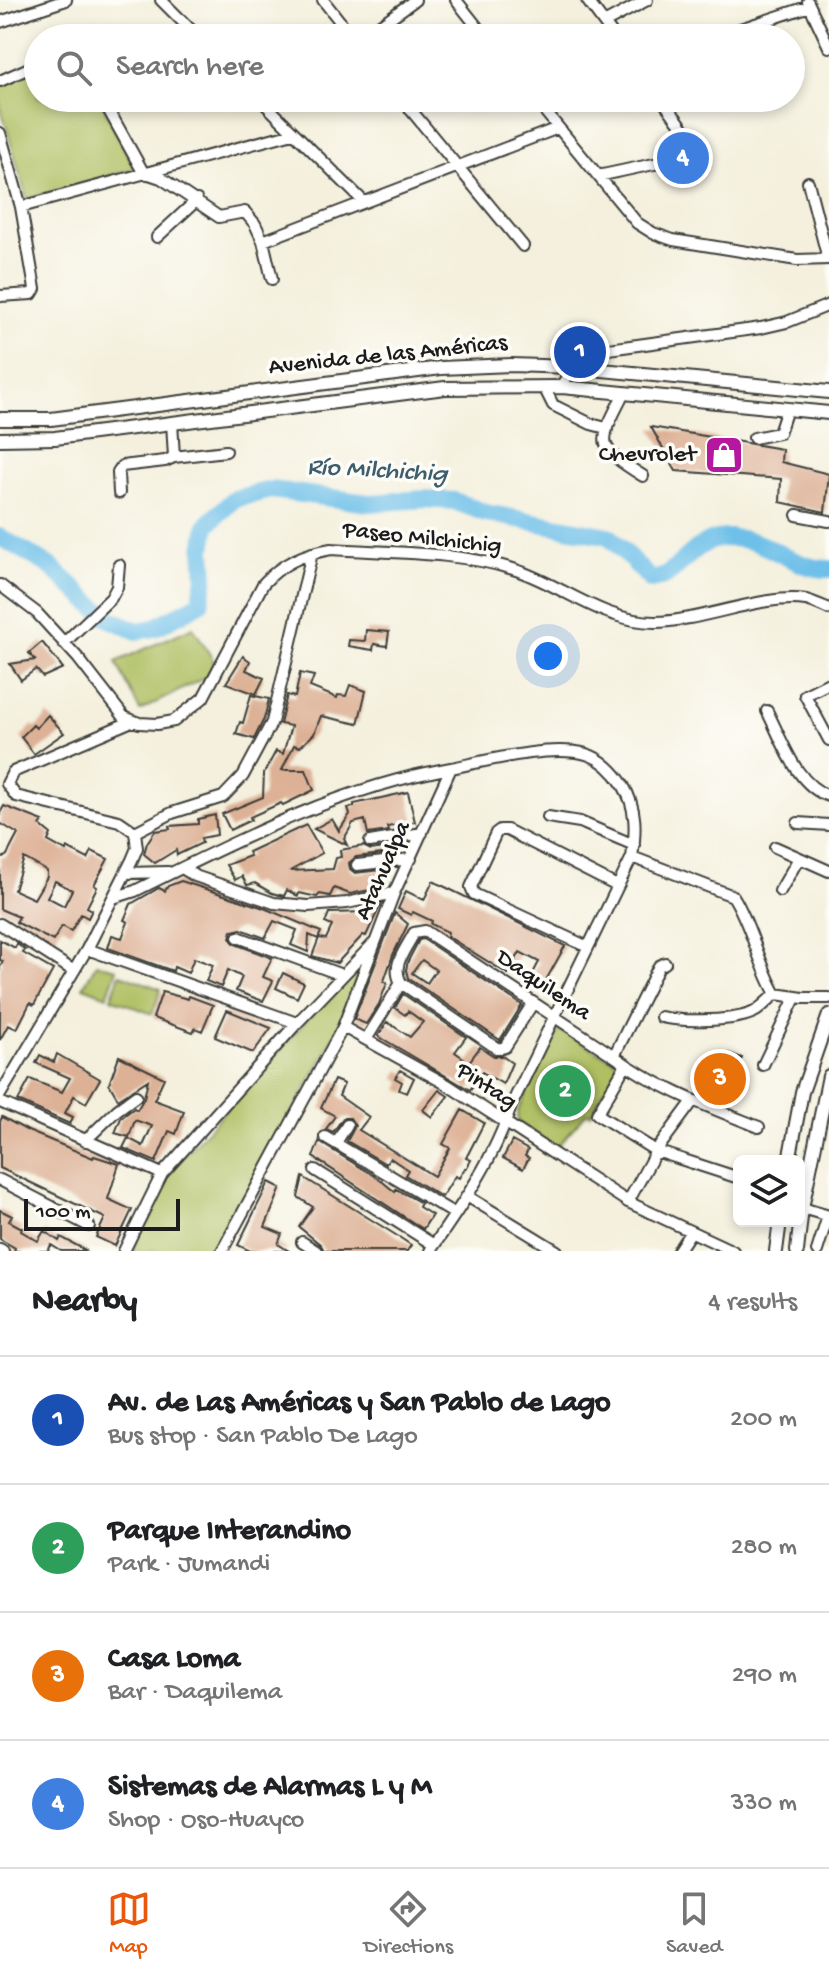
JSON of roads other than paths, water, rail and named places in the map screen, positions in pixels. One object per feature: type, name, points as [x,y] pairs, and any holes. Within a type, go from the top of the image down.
[{"type":"main road","name":"Avenida de las Américas","points":[[0,419],[51,419],[441,368],[511,365],[571,367],[829,392]]},
{"type":"main road","name":"Avenida de las Américas","points":[[0,439],[55,438],[445,388],[562,387],[829,413]]},
{"type":"main road","points":[[790,1155],[802,1092],[829,1015]]},
{"type":"main road","points":[[805,1194],[829,1078]]},
{"type":"main road","points":[[776,1251],[779,1227]]},
{"type":"main road","points":[[797,1251],[800,1227]]},
{"type":"street","points":[[0,22],[66,0]]},
{"type":"street","points":[[161,0],[185,24]]},
{"type":"street","points":[[323,0],[342,24]]},
{"type":"street","points":[[382,24],[415,0]]},
{"type":"street","points":[[456,0],[475,24]]},
{"type":"street","points":[[587,0],[604,23],[647,0]]},
{"type":"street","points":[[751,24],[808,3],[829,47]]},
{"type":"street","points":[[0,81],[24,70]]},
{"type":"street","points":[[110,112],[143,172],[161,178],[219,217],[245,212],[263,241],[272,279]]},
{"type":"street","points":[[273,112],[364,202]]},
{"type":"street","points":[[412,112],[523,246]]},
{"type":"street","points":[[545,112],[637,223],[673,240],[797,260],[828,259],[808,182]]},
{"type":"street","points":[[598,176],[696,155],[698,148],[672,112]]},
{"type":"street","points":[[263,241],[558,128]]},
{"type":"street","points":[[0,133],[21,207],[35,289],[32,294],[0,296]]},
{"type":"street","points":[[21,207],[293,133]]},
{"type":"street","points":[[157,237],[197,200]]},
{"type":"street","points":[[562,387],[571,367],[594,351],[761,328],[806,316],[829,305]]},
{"type":"street","points":[[544,387],[553,405],[606,428]]},
{"type":"street","points":[[624,393],[606,428],[606,447],[609,453],[643,476]]},
{"type":"street","points":[[754,438],[779,433],[787,409]]},
{"type":"street","points":[[172,422],[174,457]]},
{"type":"street","points":[[119,493],[118,472],[122,466],[226,451]]},
{"type":"street","points":[[797,515],[829,521]]},
{"type":"street","name":"Paseo Milchichig","points":[[132,721],[157,724],[174,721],[203,698],[263,584],[287,563],[331,549],[482,561],[542,580],[580,600],[636,622],[690,618],[776,601],[805,600],[829,609]]},
{"type":"street","points":[[135,832],[172,813],[223,797],[243,776],[272,722],[312,553]]},
{"type":"street","points":[[64,643],[111,598],[117,587],[119,565]]},
{"type":"street","points":[[0,585],[37,613],[124,717],[132,721]]},
{"type":"street","points":[[829,683],[805,695],[829,740]]},
{"type":"street","points":[[767,711],[806,782],[819,793],[829,796]]},
{"type":"street","points":[[0,1095],[87,949],[137,848],[135,832],[119,821],[16,796],[7,784],[13,772],[132,721]]},
{"type":"street","points":[[113,898],[135,891],[281,820],[388,782],[451,768],[558,751],[588,754],[605,764],[618,777],[629,796],[635,821],[632,857],[511,1106],[506,1123],[467,1196],[432,1248],[315,1170]]},
{"type":"street","name":"Atahualpa","points":[[222,1251],[343,1027],[394,893],[451,768]]},
{"type":"street","points":[[548,817],[580,822],[634,845]]},
{"type":"street","points":[[798,823],[829,825]]},
{"type":"street","points":[[588,947],[474,894],[471,887],[496,833],[507,830],[617,886]]},
{"type":"street","points":[[370,842],[422,833]]},
{"type":"street","points":[[775,847],[829,871]]},
{"type":"street","points":[[632,857],[733,896],[776,994]]},
{"type":"street","points":[[780,891],[799,858]]},
{"type":"street","points":[[357,865],[411,859]]},
{"type":"street","points":[[125,873],[178,870],[288,905],[347,903],[394,893]]},
{"type":"street","points":[[0,924],[74,971]]},
{"type":"street","name":"Daquilema","points":[[367,1038],[401,983],[395,972],[414,933],[425,931],[625,1066],[693,1101],[759,1127]]},
{"type":"street","points":[[238,937],[342,975]]},
{"type":"street","points":[[124,1251],[162,1174],[375,941]]},
{"type":"street","points":[[87,949],[297,1023]]},
{"type":"street","points":[[614,1056],[659,966],[665,963]]},
{"type":"street","points":[[401,983],[502,1049],[533,1003]]},
{"type":"street","points":[[776,994],[795,998],[829,998]]},
{"type":"street","points":[[661,1017],[678,1021],[740,1016],[757,1011],[776,994]]},
{"type":"street","points":[[763,1065],[795,998]]},
{"type":"street","name":"Pintag","points":[[343,1027],[367,1038],[506,1123],[628,1202],[733,1251]]},
{"type":"street","points":[[625,1066],[597,1114],[656,1151],[733,1176]]},
{"type":"street","points":[[85,1141],[136,1096]]},
{"type":"street","points":[[628,1202],[656,1151],[693,1101]]},
{"type":"street","points":[[0,1102],[162,1174]]},
{"type":"street","points":[[336,1143],[347,1125]]},
{"type":"street","points":[[325,1137],[455,1214]]},
{"type":"street","points":[[0,1180],[89,1226]]},
{"type":"street","points":[[467,1196],[557,1251]]},
{"type":"street","points":[[805,1209],[829,1216],[817,1251]]},
{"type":"street","points":[[678,1251],[690,1233]]},
{"type":"street","points":[[302,1242],[316,1251]]},
{"type":"waterway","name":"Río Milchichig","points":[[0,537],[50,566],[106,617],[137,631],[154,628],[200,603],[205,578],[203,549],[207,525],[234,499],[271,490],[369,503],[425,499],[454,501],[486,513],[609,536],[651,580],[666,575],[704,544],[734,538],[749,540],[801,563],[829,569]]},
{"type":"place","name":"Sistemas de Alarmas L y M","points":[[683,158]]},
{"type":"place","name":"Av. de Las Américas y San Pablo de Lago","points":[[580,352]]},
{"type":"place","name":"Chevrolet","points":[[724,455]]},
{"type":"place","name":"Casa Loma","points":[[720,1079]]},
{"type":"place","name":"Parque Interandino","points":[[565,1091]]}]
